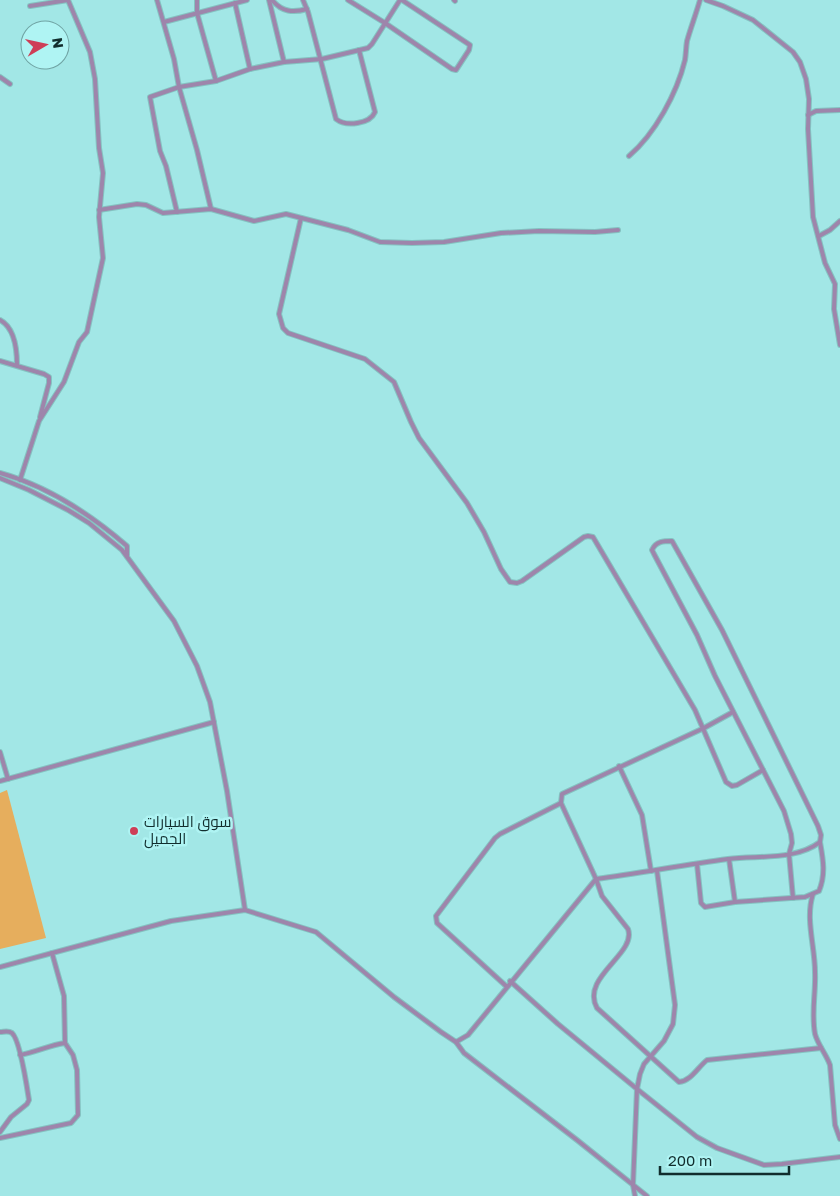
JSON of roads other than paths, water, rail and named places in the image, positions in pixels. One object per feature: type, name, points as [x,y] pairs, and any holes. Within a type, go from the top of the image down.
[{"type":"street","points":[[30,6],[68,0],[84,35],[92,58],[94,72],[99,148],[103,173],[100,210],[103,258],[89,326],[79,342],[64,382],[39,421]]},
{"type":"street","points":[[157,0],[174,59],[179,87],[211,209]]},
{"type":"street","points":[[197,0],[197,13],[216,81]]},
{"type":"street","points":[[164,22],[247,0]]},
{"type":"street","points":[[270,0],[278,8],[288,11],[307,9]]},
{"type":"street","points":[[270,0],[284,62]]},
{"type":"street","points":[[303,0],[322,60],[336,119],[346,124],[367,120],[375,112],[359,50]]},
{"type":"street","points":[[177,212],[158,142],[150,97],[179,87],[216,81],[250,69],[284,62],[322,60],[368,48],[372,44],[385,23],[401,0],[470,45],[469,50],[457,68],[452,69],[385,23],[348,0]]},
{"type":"street","points":[[629,156],[653,132],[669,104],[683,65],[686,43],[700,0]]},
{"type":"street","points":[[706,0],[753,20],[793,52],[800,62],[806,79],[809,99],[808,129],[813,218],[825,263],[835,284],[834,309],[840,345]]},
{"type":"street","points":[[235,3],[250,69]]},
{"type":"street","points":[[0,77],[10,84]]},
{"type":"street","points":[[808,115],[816,111],[840,110]]},
{"type":"street","points":[[100,210],[137,204],[146,205],[163,213],[211,209],[248,220],[258,220],[281,214],[348,230],[380,242],[444,242],[501,233],[539,230],[595,232],[618,230]]},
{"type":"street","points":[[301,218],[279,314],[283,328],[288,333],[365,359],[394,382],[420,438],[467,503],[510,582],[517,584],[522,582],[584,537],[593,537],[625,589],[704,728],[726,782],[732,786],[737,785],[763,770]]},
{"type":"street","points":[[818,236],[830,230],[840,221]]},
{"type":"street","points":[[0,320],[6,324],[12,333],[17,365]]},
{"type":"street","points":[[0,361],[44,374],[49,378],[39,421],[20,480]]},
{"type":"street","points":[[0,472],[50,493],[92,518],[127,546],[128,557]]},
{"type":"street","points":[[0,478],[48,499],[89,523],[122,550],[159,598],[188,645],[204,684],[214,722],[227,791],[245,910]]},
{"type":"street","points":[[697,864],[701,903],[709,907],[735,902],[793,898],[813,894],[819,891],[823,881],[824,866],[820,842],[821,835],[818,826],[722,630],[672,541],[662,540],[652,550],[697,635],[786,819],[792,843],[789,854],[793,898]]},
{"type":"street","points":[[733,712],[704,728],[618,766],[562,794],[561,803],[602,896],[630,934],[626,945],[597,985],[593,1000],[597,1008],[676,1080],[683,1082],[707,1060],[821,1048]]},
{"type":"street","points":[[0,781],[214,722]]},
{"type":"street","points":[[0,752],[8,779]]},
{"type":"street","points":[[618,766],[642,815],[651,871]]},
{"type":"street","points":[[506,986],[437,923],[436,916],[491,842],[500,834],[561,803]]},
{"type":"street","points":[[456,1042],[468,1034],[596,879],[729,859],[789,854],[811,849],[820,842]]},
{"type":"street","points":[[729,859],[735,902]]},
{"type":"street","points":[[635,1196],[633,1185],[637,1089],[642,1069],[650,1056],[664,1041],[672,1024],[675,1005],[657,870]]},
{"type":"street","points":[[813,894],[809,909],[815,970],[815,990],[812,1009],[815,1034],[830,1065],[835,1124],[840,1139]]},
{"type":"street","points":[[0,968],[52,952],[171,921],[245,910],[316,932],[394,997],[456,1042],[464,1052],[647,1196]]},
{"type":"street","points":[[0,1138],[71,1123],[78,1115],[78,1070],[65,1043],[64,996],[52,952]]},
{"type":"street","points":[[510,981],[558,1024],[637,1089],[697,1137],[716,1148],[764,1165],[840,1157]]},
{"type":"street","points":[[0,1032],[7,1031],[15,1038],[29,1102],[11,1117],[0,1132]]},
{"type":"street","points":[[20,1055],[65,1043]]},
{"type":"place","name":"سوق السيارات الجميل","points":[[134,831]]}]
